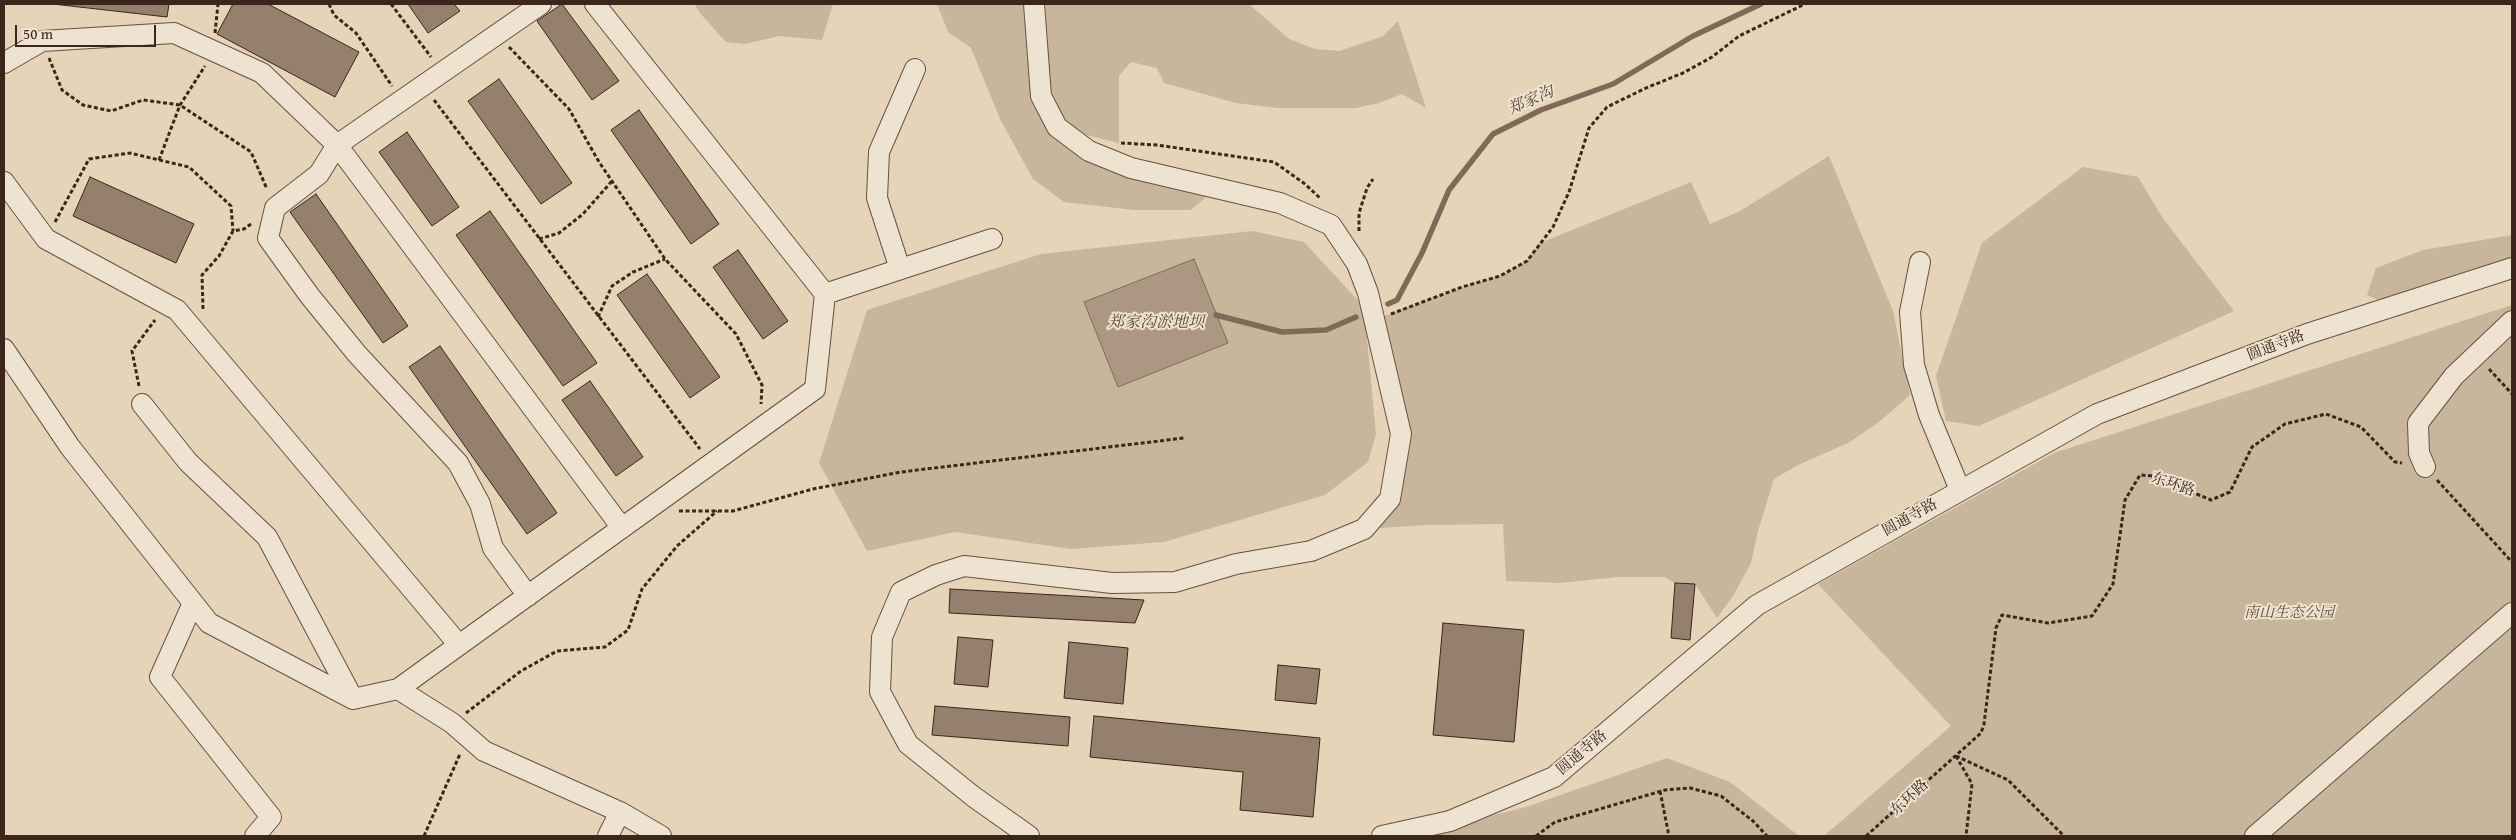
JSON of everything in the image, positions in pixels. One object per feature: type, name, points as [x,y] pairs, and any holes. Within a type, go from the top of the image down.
[{"type":"street","points":[[528,596],[493,548],[480,504],[458,463],[357,354],[309,295],[268,238],[275,208],[319,174],[337,145],[541,4]]},
{"type":"street","points":[[4,348],[70,447],[209,623],[353,699],[398,689],[815,389],[826,294],[595,4]]},
{"type":"street","points":[[1029,836],[974,797],[908,744],[880,692],[882,637],[901,592],[936,575],[964,566],[1112,583],[1175,582],[1236,564],[1311,551],[1364,529],[1390,499],[1401,434],[1374,320],[1358,264],[1332,225],[1280,203],[1131,168],[1089,152],[1057,126],[1041,96],[1034,4]]},
{"type":"street","points":[[4,63],[42,41],[174,34],[262,73],[337,145],[622,528]]},
{"type":"street","points":[[900,269],[876,198],[880,152],[915,68]]},
{"type":"street","points":[[4,182],[46,239],[177,310],[459,646]]},
{"type":"street","points":[[826,294],[992,239]]},
{"type":"street","points":[[1920,262],[1910,312],[1914,365],[1929,416],[1960,490]]},
{"type":"street","points":[[2484,279],[2512,268]]},
{"type":"street","points":[[2484,279],[2512,275]]},
{"type":"street","name":"圆通寺路","points":[[1382,836],[1450,821],[1554,777],[1757,606],[2097,414],[2307,334],[2484,279]]},
{"type":"street","points":[[2425,467],[2419,453],[2418,423],[2454,376],[2511,322]]},
{"type":"street","points":[[142,404],[188,462],[267,537],[353,699]]},
{"type":"street","points":[[193,603],[160,677],[271,817],[255,836]]},
{"type":"street","points":[[2255,836],[2512,613]]},
{"type":"street","points":[[398,689],[452,723],[484,751],[620,812],[661,836]]},
{"type":"street","points":[[608,836],[620,812]]},
{"type":"path","points":[[159,160],[180,105],[214,52],[218,4]]},
{"type":"path","points":[[330,4],[334,15],[356,33],[402,100]]},
{"type":"path","points":[[391,4],[442,72]]},
{"type":"path","points":[[1374,320],[1462,287],[1500,276],[1527,261],[1553,227],[1569,192],[1590,128],[1607,107],[1683,73],[1712,56],[1739,36],[1805,4]]},
{"type":"path","points":[[496,35],[569,109],[612,181],[665,259],[736,334],[762,385],[759,429]]},
{"type":"path","points":[[42,41],[62,90],[83,105],[111,111],[143,100],[180,105],[250,152],[275,208],[244,229],[233,231]]},
{"type":"path","points":[[423,86],[712,464]]},
{"type":"path","points":[[1119,143],[1157,144],[1274,162],[1305,184],[1324,201]]},
{"type":"path","points":[[46,239],[89,159],[130,153],[189,167],[207,181],[231,206],[233,231],[219,256],[202,275],[204,315]]},
{"type":"path","points":[[1352,232],[1358,238],[1359,213],[1372,179]]},
{"type":"path","points":[[539,239],[559,233],[583,214],[612,181]]},
{"type":"path","points":[[598,317],[612,286],[633,272],[665,259]]},
{"type":"path","points":[[142,404],[132,351],[166,304]]},
{"type":"path","points":[[2474,356],[2512,394]]},
{"type":"path","name":"东环路","points":[[1866,836],[1981,733],[1984,724],[1996,628],[2002,614],[2048,623],[2092,616],[2112,584],[2125,500],[2140,475],[2153,476],[2211,500],[2230,492],[2252,447],[2285,424],[2326,414],[2361,427],[2395,462],[2425,467]]},
{"type":"path","points":[[646,511],[734,511],[813,489],[901,472],[1184,438]]},
{"type":"path","points":[[2425,467],[2512,562]]},
{"type":"path","points":[[452,723],[521,671],[557,651],[605,647],[628,630],[642,589],[677,546],[717,511]]},
{"type":"path","points":[[424,836],[468,737]]},
{"type":"path","points":[[1956,756],[1972,784],[1966,836]]},
{"type":"path","points":[[1956,756],[2008,780],[2064,836]]},
{"type":"path","points":[[1536,836],[1555,822],[1660,791],[1690,788],[1721,796],[1753,821],[1767,836]]},
{"type":"path","points":[[1660,791],[1670,836]]},
{"type":"green space","points":[[695,4],[833,4],[822,40],[779,36],[745,44],[726,42],[699,12]]},
{"type":"green space","points":[[937,4],[1034,4],[1041,96],[1089,151],[1215,189],[1191,210],[1134,210],[1064,202],[1033,179],[1000,119],[971,48],[948,32]]},
{"type":"green space","points":[[1036,4],[1249,4],[1289,39],[1315,49],[1340,51],[1383,36],[1398,21],[1426,108],[1402,94],[1379,103],[1356,108],[1278,108],[1236,103],[1164,83],[1157,68],[1131,62],[1119,76],[1119,143],[1083,134],[1063,120],[1049,92],[1048,59]]},
{"type":"green space","points":[[1829,156],[1893,311],[1910,395],[1879,422],[1850,442],[1798,465],[1774,479],[1758,531],[1751,563],[1733,596],[1717,618],[1695,584],[1675,583],[1664,577],[1618,577],[1560,583],[1506,581],[1503,524],[1429,525],[1364,529],[1390,499],[1401,435],[1374,320],[1462,287],[1500,276],[1527,261],[1540,243],[1691,182],[1710,224],[1740,211]]},
{"type":"green space","points":[[2083,167],[2138,177],[2162,217],[2234,311],[1979,426],[1946,421],[1936,376],[1982,243]]},
{"type":"green space","points":[[1252,231],[1304,242],[1364,307],[1376,434],[1368,462],[1325,495],[1164,542],[1071,549],[955,532],[867,551],[819,463],[867,310],[1041,254]]},
{"type":"green space","points":[[2512,235],[2512,257],[2383,302],[2367,295],[2376,268],[2423,250]]},
{"type":"green space","name":"南山生态公园","points":[[2512,305],[2512,836],[1824,836],[1951,726],[1818,584],[2054,453]]},
{"type":"green space","points":[[1667,758],[1730,782],[1799,836],[1410,836],[1526,807]]},
{"type":"water","name":"郑家沟淤地坝","points":[[1194,259],[1228,343],[1118,387],[1084,302]]},
{"type":"building","points":[[53,4],[169,4],[167,17]]},
{"type":"building","points":[[233,4],[268,4],[359,52],[335,97],[217,34]]},
{"type":"building","points":[[408,4],[454,4],[460,11],[428,33]]},
{"type":"building","points":[[562,4],[619,81],[592,100],[537,21]]},
{"type":"building","points":[[499,79],[572,183],[541,204],[468,101]]},
{"type":"building","points":[[639,110],[719,224],[691,244],[611,130]]},
{"type":"building","points":[[407,132],[459,207],[432,226],[379,152]]},
{"type":"building","points":[[90,177],[194,224],[176,263],[73,216]]},
{"type":"building","points":[[316,194],[408,326],[383,343],[290,212]]},
{"type":"building","points":[[490,211],[597,363],[563,386],[456,235]]},
{"type":"building","points":[[738,250],[788,321],[763,339],[713,267]]},
{"type":"building","points":[[647,274],[720,377],[690,398],[617,295]]},
{"type":"building","points":[[440,346],[557,513],[527,534],[409,367]]},
{"type":"building","points":[[590,381],[643,457],[616,476],[562,400]]},
{"type":"building","points":[[1675,583],[1695,584],[1690,640],[1671,638]]},
{"type":"building","points":[[950,589],[1144,600],[1135,623],[949,613]]},
{"type":"building","points":[[1443,623],[1524,630],[1514,742],[1433,735]]},
{"type":"building","points":[[958,637],[993,640],[988,687],[954,684]]},
{"type":"building","points":[[1069,642],[1128,648],[1123,704],[1064,698]]},
{"type":"building","points":[[1278,665],[1320,669],[1316,704],[1275,700]]},
{"type":"building","points":[[935,706],[1070,717],[1068,746],[932,735]]},
{"type":"building","points":[[1094,716],[1320,738],[1313,817],[1240,810],[1243,772],[1090,757]]},
{"type":"waterway","name":"郑家沟","points":[[1388,304],[1397,300],[1422,253],[1449,190],[1493,134],[1541,110],[1613,84],[1693,36],[1761,4]]},
{"type":"waterway","name":"郑家沟","points":[[1216,315],[1282,332],[1326,330],[1356,317]]}]
